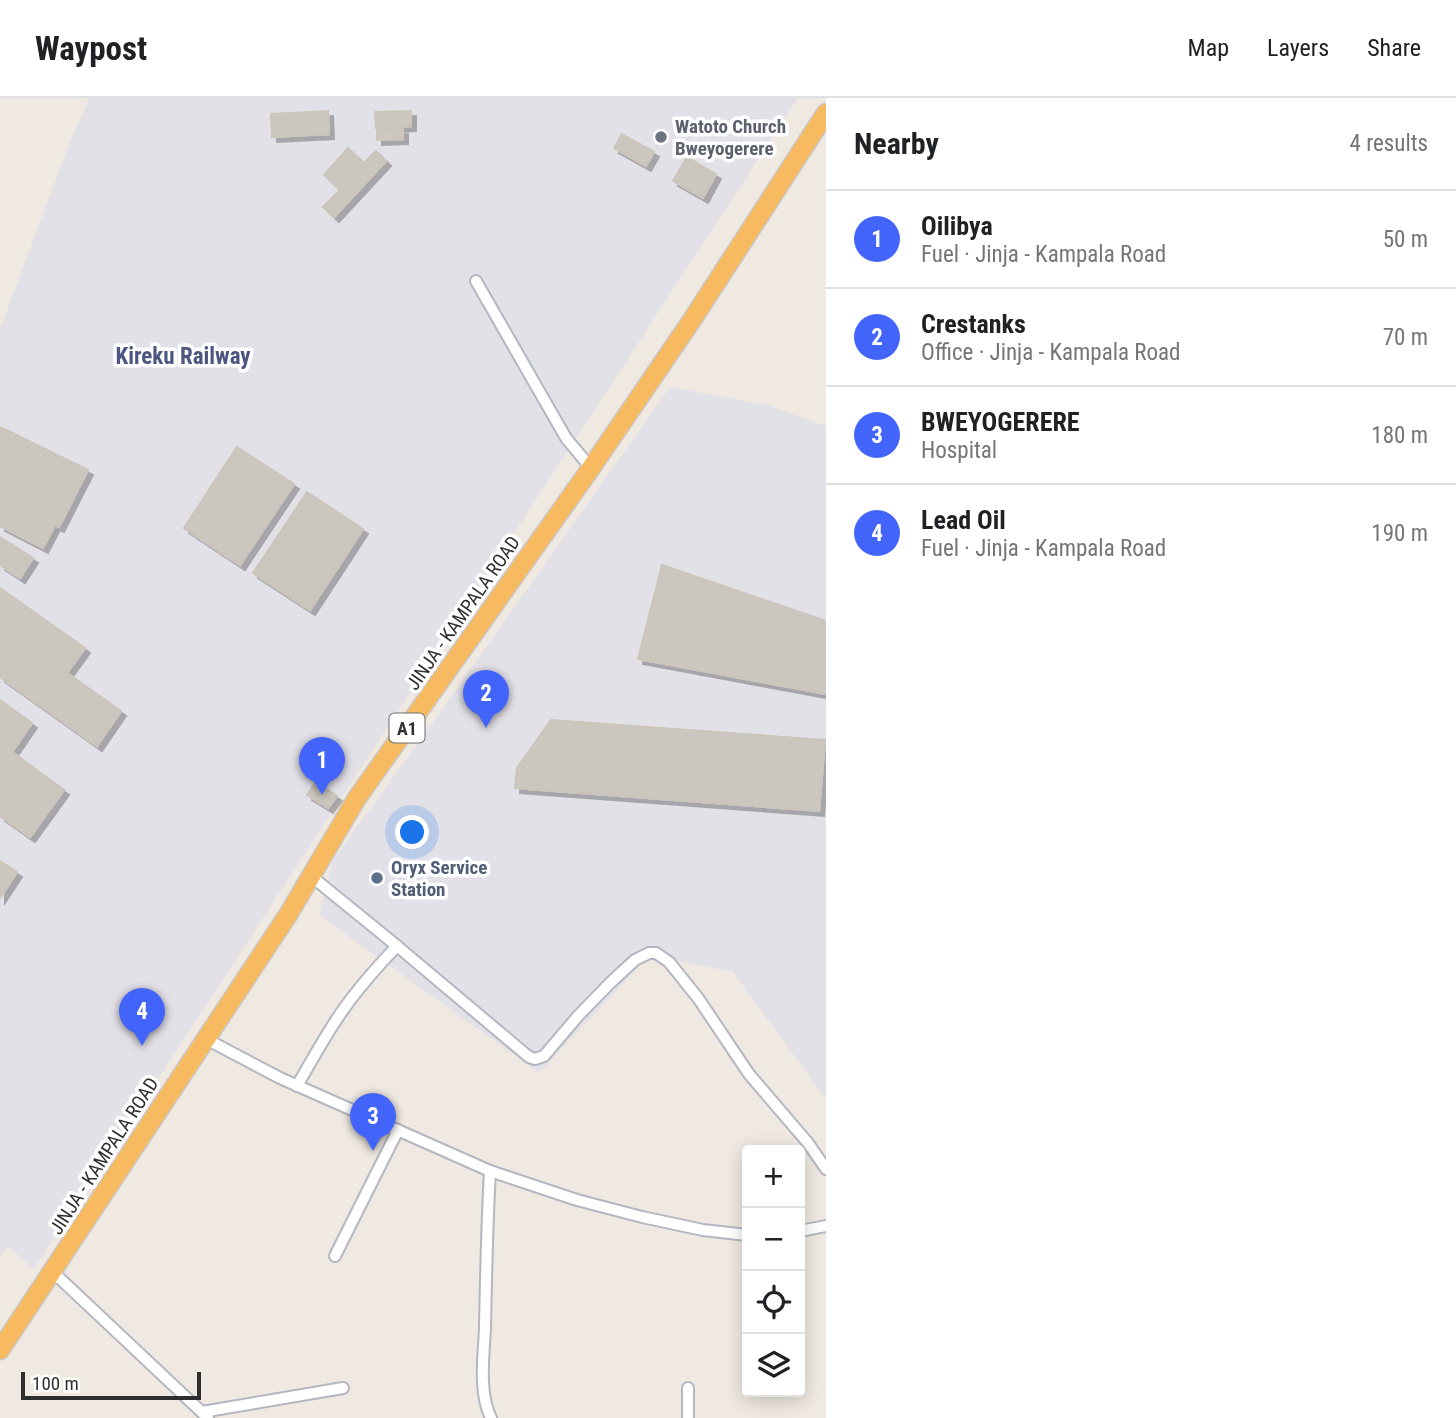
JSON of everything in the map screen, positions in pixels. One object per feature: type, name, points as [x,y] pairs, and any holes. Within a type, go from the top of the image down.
[{"type":"highway","name":"JINJA - KAMPALA ROAD","points":[[0,1350],[288,915],[356,798],[591,468],[692,320],[826,113]]},
{"type":"street","points":[[476,281],[566,438],[591,468]]},
{"type":"street","points":[[311,876],[529,1057],[535,1059],[544,1056],[578,1016],[635,960],[649,953],[656,953],[669,962],[698,998],[749,1074],[808,1143],[826,1169]]},
{"type":"street","points":[[297,1086],[345,1007],[397,946]]},
{"type":"street","points":[[206,1039],[297,1086],[490,1171],[577,1200],[642,1217],[703,1230],[742,1234]]},
{"type":"street","points":[[335,1256],[398,1130]]},
{"type":"street","points":[[490,1171],[484,1377],[486,1404],[491,1418]]},
{"type":"street","points":[[805,1230],[826,1226]]},
{"type":"street","points":[[53,1272],[205,1415],[343,1388]]},
{"type":"street","points":[[688,1388],[688,1418]]},
{"type":"shaded area","points":[[90,98],[798,98],[34,1269],[8,1246],[0,1257],[0,329],[71,139]]},
{"type":"shaded area","points":[[670,387],[767,405],[826,426],[826,1099],[733,972],[650,955],[539,1073],[319,915],[333,860]]},
{"type":"building","points":[[328,111],[329,134],[272,137],[271,114]]},
{"type":"building","points":[[411,111],[411,126],[376,128],[375,112]]},
{"type":"building","points":[[403,129],[403,139],[377,140],[377,130]]},
{"type":"building","points":[[622,134],[654,152],[646,166],[614,148]]},
{"type":"building","points":[[348,148],[364,163],[376,151],[386,161],[334,217],[323,207],[340,190],[324,175]]},
{"type":"building","points":[[687,157],[716,174],[703,198],[673,181]]},
{"type":"building","points":[[0,427],[88,470],[59,527],[55,525],[43,548],[0,526]]},
{"type":"building","points":[[237,447],[294,484],[240,565],[184,528]]},
{"type":"building","points":[[307,492],[363,529],[310,610],[253,573]]},
{"type":"building","points":[[0,537],[33,558],[20,578],[0,565]]},
{"type":"building","points":[[662,565],[826,621],[826,694],[638,659]]},
{"type":"building","points":[[0,588],[85,648],[67,673],[121,711],[97,746],[0,677]]},
{"type":"building","points":[[0,700],[32,723],[12,752],[64,790],[30,837],[0,816]]},
{"type":"building","points":[[551,720],[825,740],[819,811],[515,788],[517,768]]},
{"type":"building","points":[[316,782],[337,796],[328,808],[307,795]]},
{"type":"building","points":[[0,861],[17,872],[0,898]]},
{"type":"place","name":"Watoto Church Bweyogerere","points":[[661,137]]},
{"type":"place","name":"Crestanks","points":[[486,728]]},
{"type":"place","name":"Oilibya","points":[[322,795]]},
{"type":"place","name":"Oryx Service Station","points":[[377,878]]},
{"type":"place","name":"Lead Oil","points":[[142,1046]]},
{"type":"place","name":"BWEYOGERERE","points":[[373,1151]]},
{"type":"district","name":"Kireku Railway","points":[[183,356]]}]
